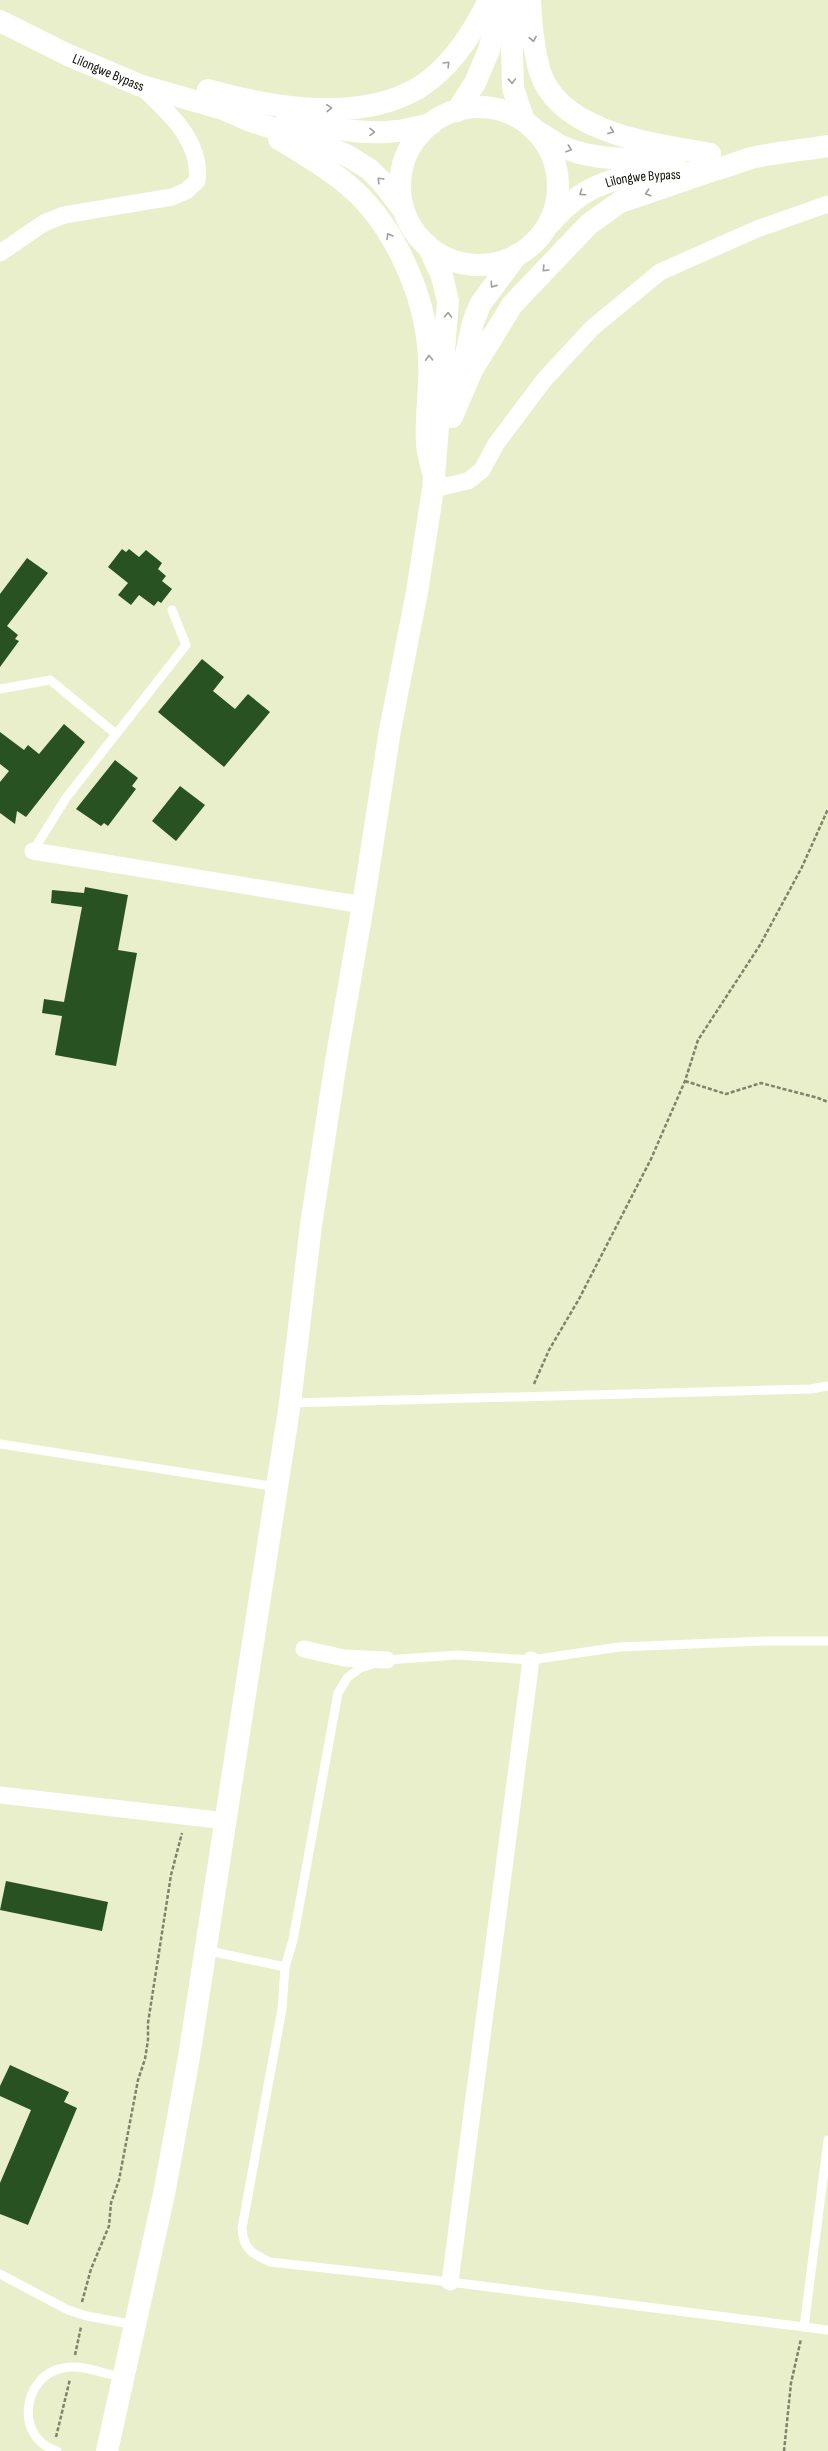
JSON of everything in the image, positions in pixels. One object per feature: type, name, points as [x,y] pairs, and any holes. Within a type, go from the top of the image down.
[{"type":"main road","points":[[139,85],[164,82],[178,84],[271,106],[306,109],[363,107],[392,99],[420,87],[439,72],[455,56],[470,34],[489,0]]},
{"type":"main road","points":[[502,0],[489,50],[475,82],[457,111],[431,124],[414,142],[404,163],[400,187],[404,211],[413,231],[429,248],[449,259],[472,265],[488,265],[517,255]]},
{"type":"main road","points":[[518,0],[512,51],[513,88],[529,126],[546,144],[553,160],[557,177],[557,195],[553,212],[546,228]]},
{"type":"main road","points":[[530,0],[532,37],[541,73],[553,95],[566,108],[582,119],[634,140],[710,163]]},
{"type":"main road","name":"Lilongwe Bypass","points":[[0,21],[68,55],[139,85],[223,109],[248,120],[324,145],[348,156],[368,169],[382,182],[404,211]]},
{"type":"main road","name":"Lilongwe Bypass","points":[[457,111],[485,108],[498,110],[529,126],[565,148],[591,155],[616,158],[710,163]]},
{"type":"main road","name":"Lilongwe Bypass","points":[[223,109],[250,112],[354,132],[398,131],[431,124]]},
{"type":"main road","points":[[248,120],[344,181],[375,215],[414,283],[426,325],[429,360],[427,445],[434,485]]},
{"type":"main road","name":"Lilongwe Bypass","points":[[517,255],[538,238],[565,206],[584,191],[603,183],[622,177],[828,146]]},
{"type":"main road","points":[[452,417],[472,370],[512,305],[589,224],[620,202],[710,163]]},
{"type":"main road","points":[[107,2451],[164,2194],[189,2057],[204,1950],[226,1821],[290,1403],[310,1225],[363,905],[390,730],[417,592],[434,485],[448,301],[442,276],[429,248]]},
{"type":"main road","points":[[434,485],[452,417],[473,322],[481,303],[517,255]]},
{"type":"street","points":[[0,253],[44,223],[64,215],[172,197],[186,191],[197,181],[198,168],[183,130],[139,85]]},
{"type":"street","points":[[434,485],[468,481],[482,470],[496,444],[544,380],[592,328],[660,272],[757,229],[828,204]]},
{"type":"street","points":[[33,851],[363,905]]},
{"type":"street","points":[[304,1649],[344,1658],[387,1660]]},
{"type":"street","points":[[450,2282],[531,1660]]},
{"type":"street","points":[[0,1795],[226,1821]]},
{"type":"lane","points":[[33,851],[66,798],[186,645],[172,610]]},
{"type":"lane","points":[[0,689],[50,680],[116,734]]},
{"type":"lane","points":[[290,1403],[811,1389],[828,1386]]},
{"type":"lane","points":[[0,1444],[277,1487]]},
{"type":"lane","points":[[828,1642],[766,1641],[619,1647],[531,1660],[457,1655],[387,1660],[360,1668],[346,1678],[338,1693],[293,1940],[285,1967],[282,2009],[244,2220],[243,2241],[249,2250],[270,2262],[450,2282],[828,2330]]},
{"type":"lane","points":[[204,1950],[285,1967]]},
{"type":"lane","points":[[804,2327],[828,2140]]},
{"type":"lane","points":[[0,2274],[81,2314],[136,2325]]},
{"type":"lane","points":[[55,2450],[41,2442],[32,2430],[28,2416],[28,2401],[34,2387],[44,2376],[58,2369],[73,2367],[124,2378]]},
{"type":"path","points":[[529,1397],[549,1350],[579,1299],[650,1158],[685,1081],[698,1040],[760,945],[802,867],[828,809]]},
{"type":"path","points":[[685,1081],[726,1094],[761,1083],[828,1102]]},
{"type":"path","points":[[55,2450],[79,2339],[81,2304],[91,2269],[109,2226],[111,2203],[119,2180],[138,2080],[145,2059],[148,2040],[148,2023],[171,1875],[177,1847],[188,1817]]},
{"type":"path","points":[[784,2451],[791,2383],[804,2327]]},
{"type":"building","points":[[122,549],[126,552],[129,549],[139,557],[146,550],[162,563],[158,569],[166,576],[162,581],[172,589],[161,603],[158,601],[154,606],[139,595],[131,605],[118,595],[128,583],[108,567]]},
{"type":"building","points":[[27,558],[48,573],[7,626],[18,635],[15,639],[19,641],[0,667],[0,594]]},
{"type":"building","points":[[202,659],[224,677],[213,691],[235,709],[248,694],[270,712],[224,767],[158,712]]},
{"type":"building","points":[[64,724],[85,742],[26,817],[17,811],[15,824],[0,813],[0,782],[9,771],[0,764],[0,732],[24,750],[28,745],[39,754]]},
{"type":"building","points":[[115,760],[138,778],[132,786],[136,789],[108,826],[104,823],[101,826],[76,809]]},
{"type":"building","points":[[180,786],[205,805],[176,841],[152,821]]},
{"type":"building","points":[[85,887],[128,895],[118,950],[137,953],[116,1066],[55,1055],[62,1016],[42,1013],[44,999],[64,1002],[82,907],[51,903],[52,890],[84,893]]},
{"type":"building","points":[[6,1881],[108,1902],[102,1931],[0,1910]]},
{"type":"building","points":[[10,2065],[69,2092],[64,2102],[77,2108],[28,2225],[0,2214],[0,2183],[31,2110],[0,2096],[0,2086]]}]
